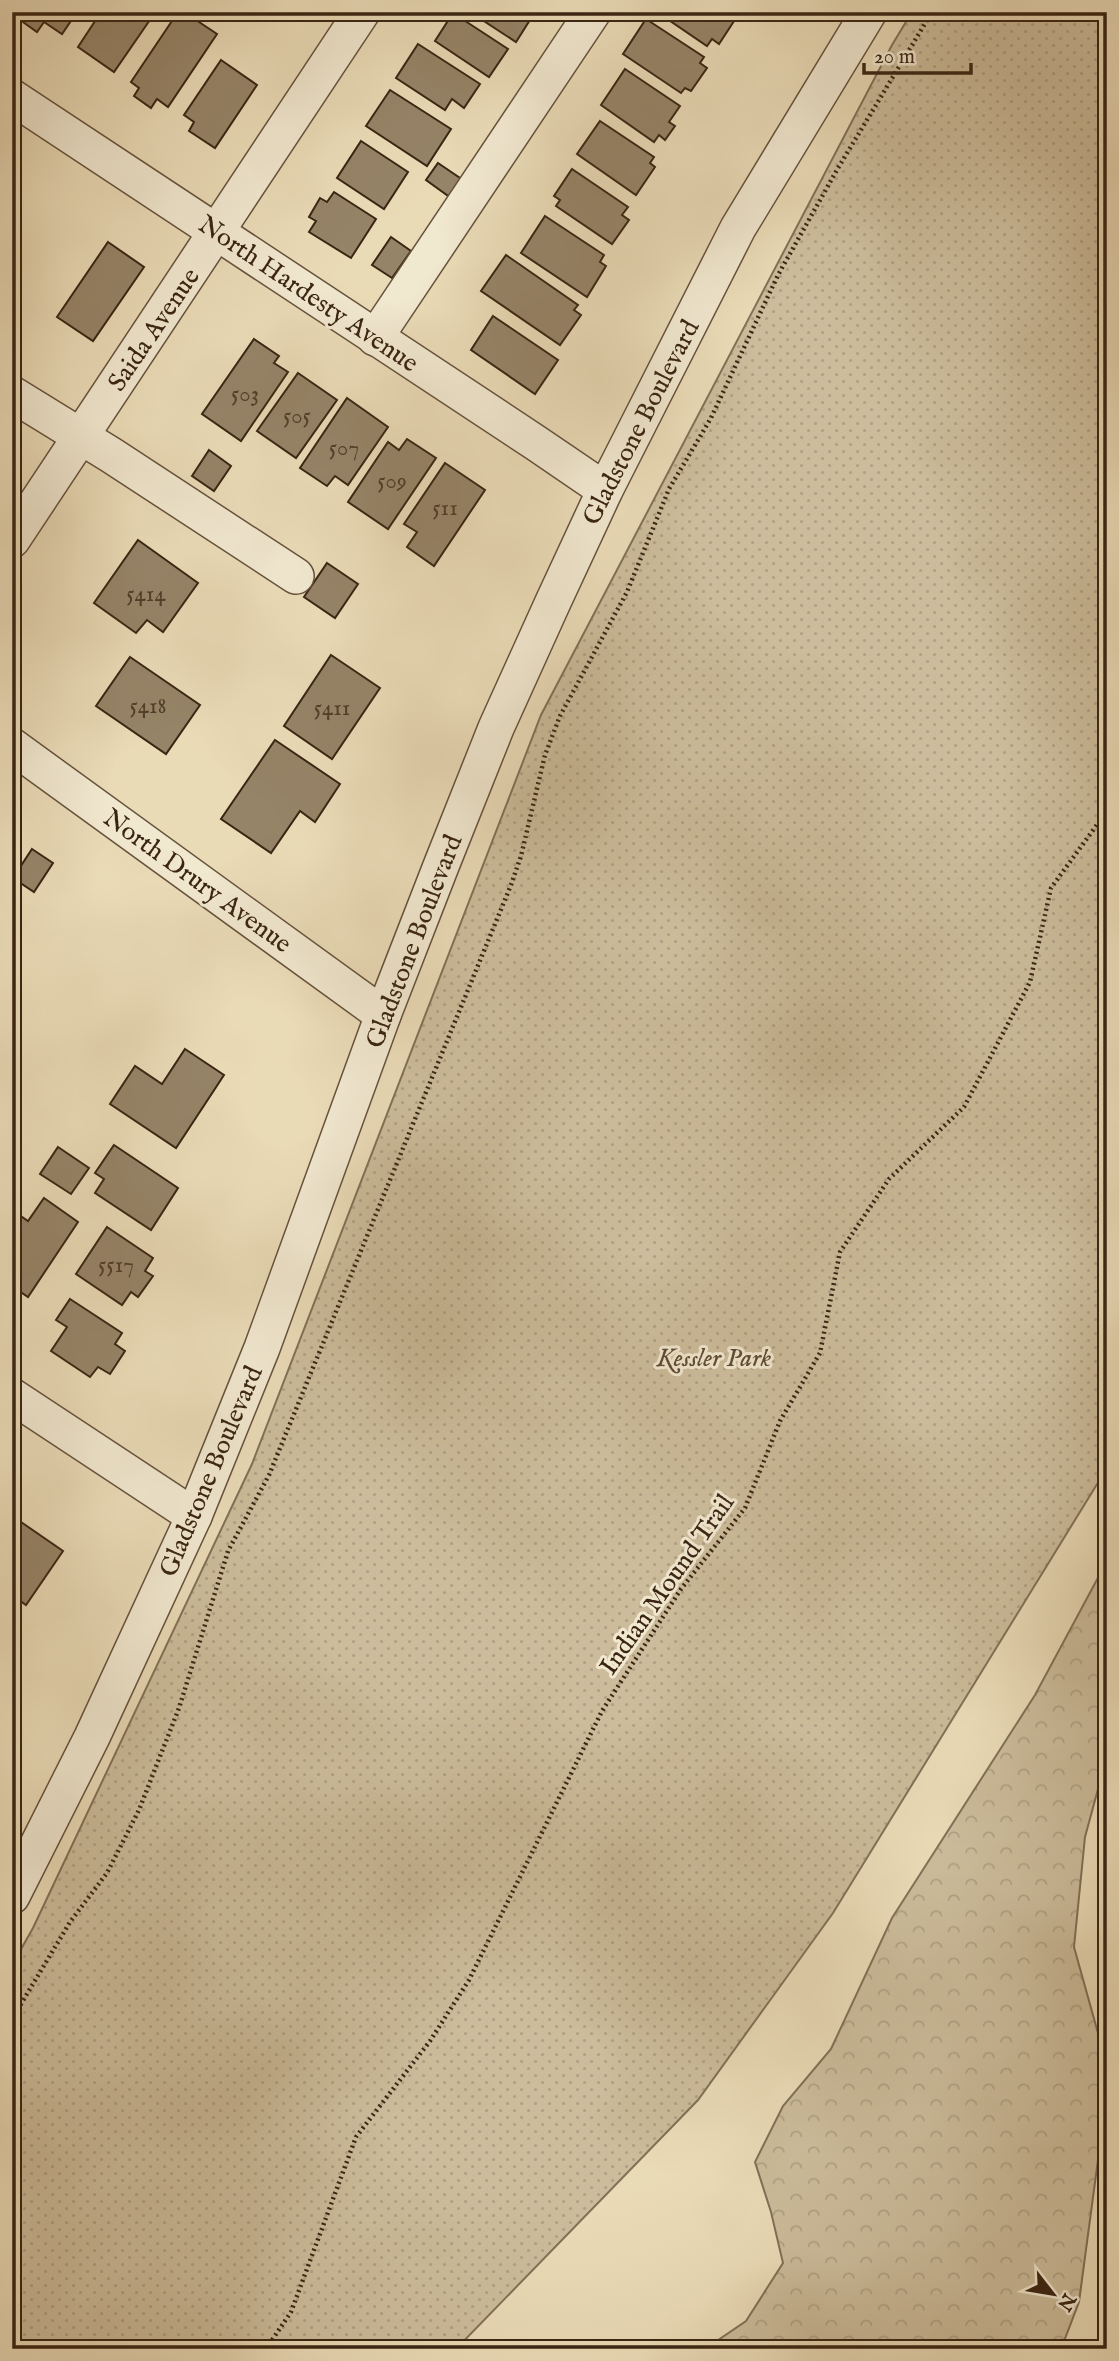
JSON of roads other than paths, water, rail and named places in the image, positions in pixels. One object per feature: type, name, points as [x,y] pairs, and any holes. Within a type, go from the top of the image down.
[{"type":"street","name":"Saida Avenue","points":[[12,540],[362,12]]},
{"type":"street","points":[[375,338],[593,12]]},
{"type":"street","name":"Gladstone Boulevard","points":[[12,1896],[92,1737],[194,1516],[262,1348],[383,1015],[496,728],[605,490],[738,228],[869,12]]},
{"type":"street","name":"North Hardesty Avenue","points":[[12,97],[605,490]]},
{"type":"street","points":[[12,394],[296,576]]},
{"type":"street","name":"North Drury Avenue","points":[[12,746],[383,1015]]},
{"type":"street","points":[[12,1396],[194,1516]]},
{"type":"park label","name":"Kessler Park","points":[[714,1357]]}]
